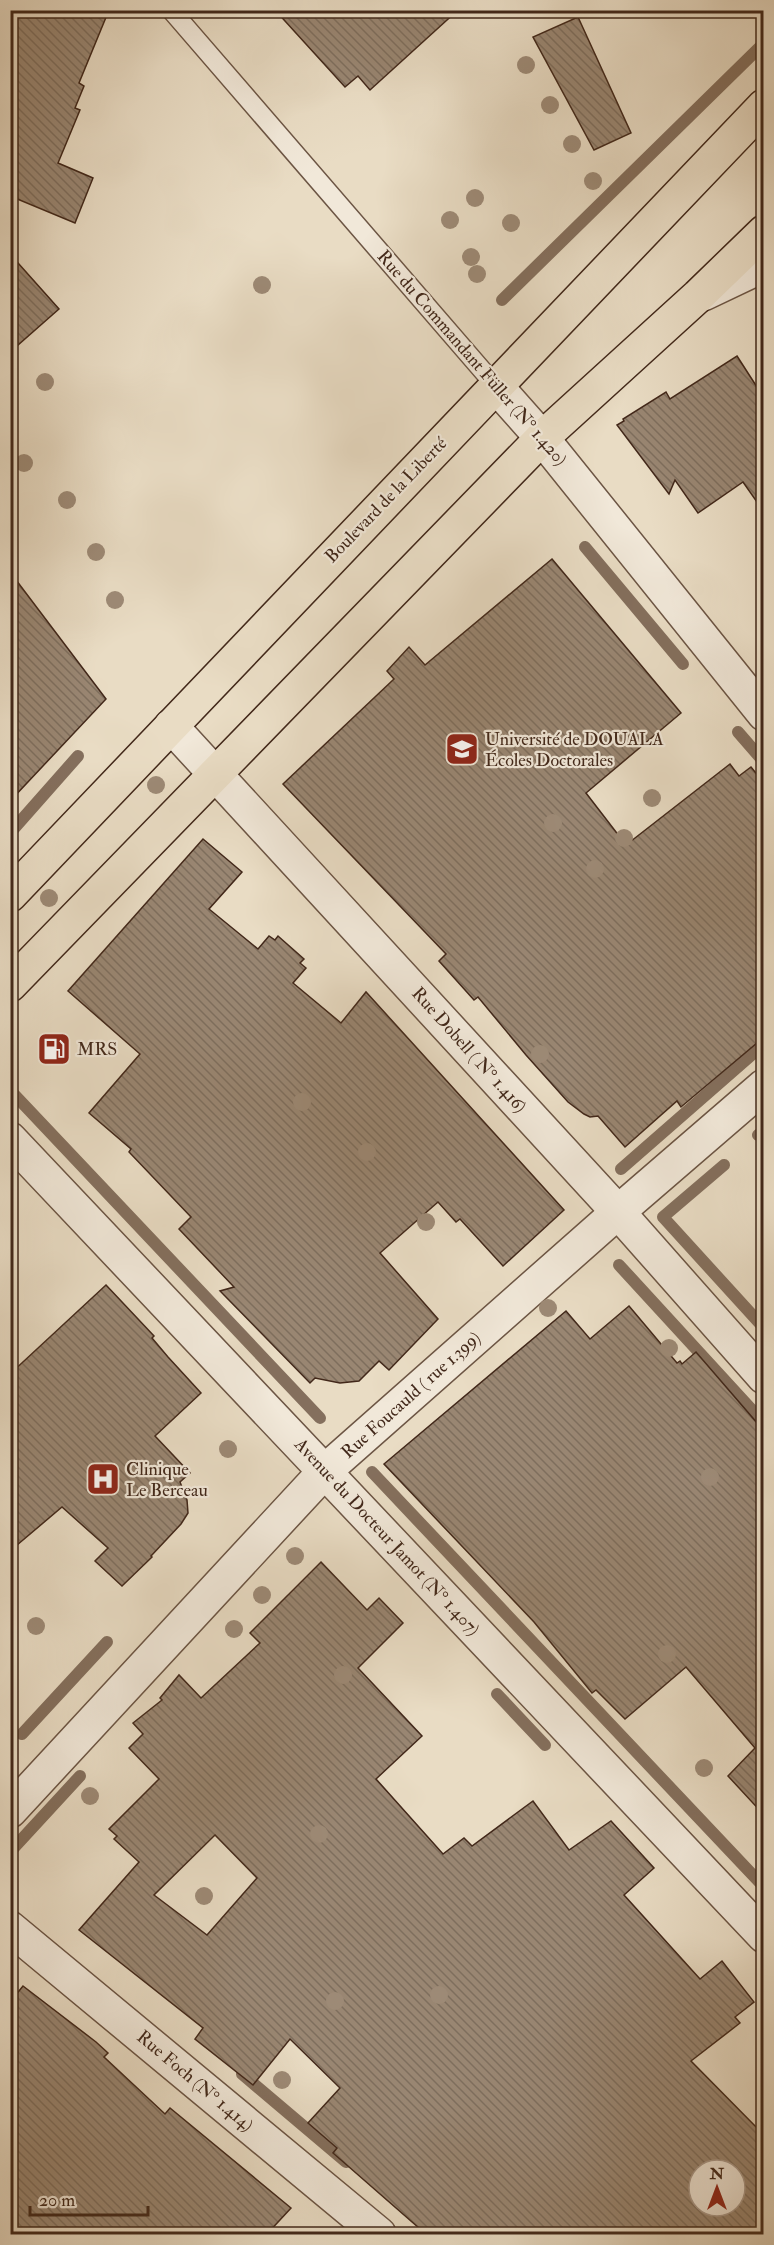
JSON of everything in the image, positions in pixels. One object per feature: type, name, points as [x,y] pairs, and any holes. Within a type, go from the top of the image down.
[{"type":"main road","name":"Boulevard de la Liberté","points":[[10,895],[764,106]]},
{"type":"main road","points":[[10,985],[542,438],[698,296],[764,232]]},
{"type":"street","points":[[698,296],[764,265]]},
{"type":"street","name":"Rue du Commandant Füller (N° 1.420)","points":[[495,385],[542,438],[764,714]]},
{"type":"street","name":"Rue Dobell ( N° 1.416)","points":[[171,726],[618,1212],[764,1377]]},
{"type":"street","name":"Rue Foucauld ( rue 1.399)","points":[[10,1811],[325,1472],[764,1086]]},
{"type":"street","name":"Avenue du Docteur Jamot (N° 1.407)","points":[[10,1139],[764,1936]]},
{"type":"street","name":"Rue Foch (N° 1.414)","points":[[10,1928],[380,2235]]},
{"type":"lane","name":"Rue du Commandant Füller (N° 1.420)","points":[[171,10],[495,385]]},
{"type":"building","points":[[10,10],[109,10],[79,83],[84,86],[75,108],[80,110],[58,163],[93,178],[75,223],[10,196]]},
{"type":"building","points":[[275,10],[458,10],[370,90],[358,76],[345,87]]},
{"type":"building","points":[[578,17],[631,133],[594,150],[533,37]]},
{"type":"building","points":[[10,254],[59,309],[10,352]]},
{"type":"building","points":[[737,356],[764,398],[764,512],[743,482],[698,513],[675,480],[669,494],[617,425],[666,392],[670,399]]},
{"type":"building","points":[[552,559],[681,713],[586,793],[626,845],[730,764],[739,776],[751,767],[764,783],[764,1037],[681,1107],[677,1101],[625,1147],[598,1116],[590,1117],[568,1102],[478,997],[474,1000],[439,961],[446,954],[283,784],[394,679],[387,671],[409,647],[425,665]]},
{"type":"building","points":[[10,572],[106,699],[10,801]]},
{"type":"building","points":[[203,839],[242,872],[209,909],[258,949],[269,936],[275,940],[278,936],[304,959],[300,963],[306,968],[293,983],[341,1023],[366,992],[564,1210],[503,1266],[460,1219],[456,1222],[438,1202],[380,1253],[438,1319],[389,1370],[379,1361],[359,1381],[340,1383],[315,1378],[310,1383],[220,1291],[234,1287],[179,1229],[191,1217],[129,1152],[131,1149],[89,1113],[140,1054],[68,991]]},
{"type":"building","points":[[106,1285],[154,1336],[152,1338],[201,1393],[155,1436],[190,1473],[180,1482],[187,1500],[188,1513],[152,1557],[122,1586],[95,1561],[108,1548],[62,1507],[10,1551],[10,1374]]},
{"type":"building","points":[[629,1306],[677,1363],[680,1361],[682,1364],[696,1352],[764,1431],[764,1815],[728,1776],[755,1748],[686,1667],[625,1719],[596,1690],[592,1693],[534,1622],[384,1464],[566,1311],[590,1339]]},
{"type":"building","points":[[321,1562],[367,1610],[379,1598],[403,1623],[358,1668],[422,1736],[376,1779],[443,1854],[464,1838],[472,1846],[533,1801],[569,1850],[611,1821],[654,1868],[624,1895],[700,1979],[722,1961],[754,2002],[735,2017],[740,2023],[691,2061],[764,2135],[764,2235],[427,2235],[333,2153],[337,2148],[308,2123],[340,2088],[290,2039],[253,2085],[195,2039],[203,2028],[79,1930],[139,1862],[114,1839],[117,1836],[109,1829],[159,1779],[129,1748],[143,1734],[133,1723],[162,1700],[160,1698],[179,1675],[201,1698],[260,1643],[250,1633]],"holes":[[[215,1835],[257,1878],[207,1935],[154,1895]]]},
{"type":"building","points":[[23,1986],[96,2042],[108,2053],[104,2057],[165,2114],[170,2108],[291,2208],[266,2235],[10,2235],[10,2002]]},
{"type":"waterway","points":[[502,300],[764,43]]},
{"type":"waterway","points":[[585,547],[683,664]]},
{"type":"waterway","points":[[738,732],[764,762]]},
{"type":"waterway","points":[[10,833],[78,756]]},
{"type":"waterway","points":[[621,1169],[764,1044]]},
{"type":"waterway","points":[[10,1090],[320,1418]]},
{"type":"waterway","points":[[758,1135],[764,1131]]},
{"type":"waterway","points":[[724,1165],[663,1217],[764,1328]]},
{"type":"waterway","points":[[619,1265],[764,1423]]},
{"type":"waterway","points":[[372,1472],[764,1887]]},
{"type":"waterway","points":[[22,1734],[107,1642]]},
{"type":"waterway","points":[[497,1694],[545,1745]]},
{"type":"waterway","points":[[10,1852],[80,1776]]},
{"type":"waterway","points":[[242,2074],[346,2162]]},
{"type":"place","name":"Université de DOUALA Écoles Doctorales","points":[[462,749]]},
{"type":"place","name":"MRS","points":[[54,1049]]},
{"type":"place","name":"Clinique Le Berceau","points":[[103,1479]]}]
